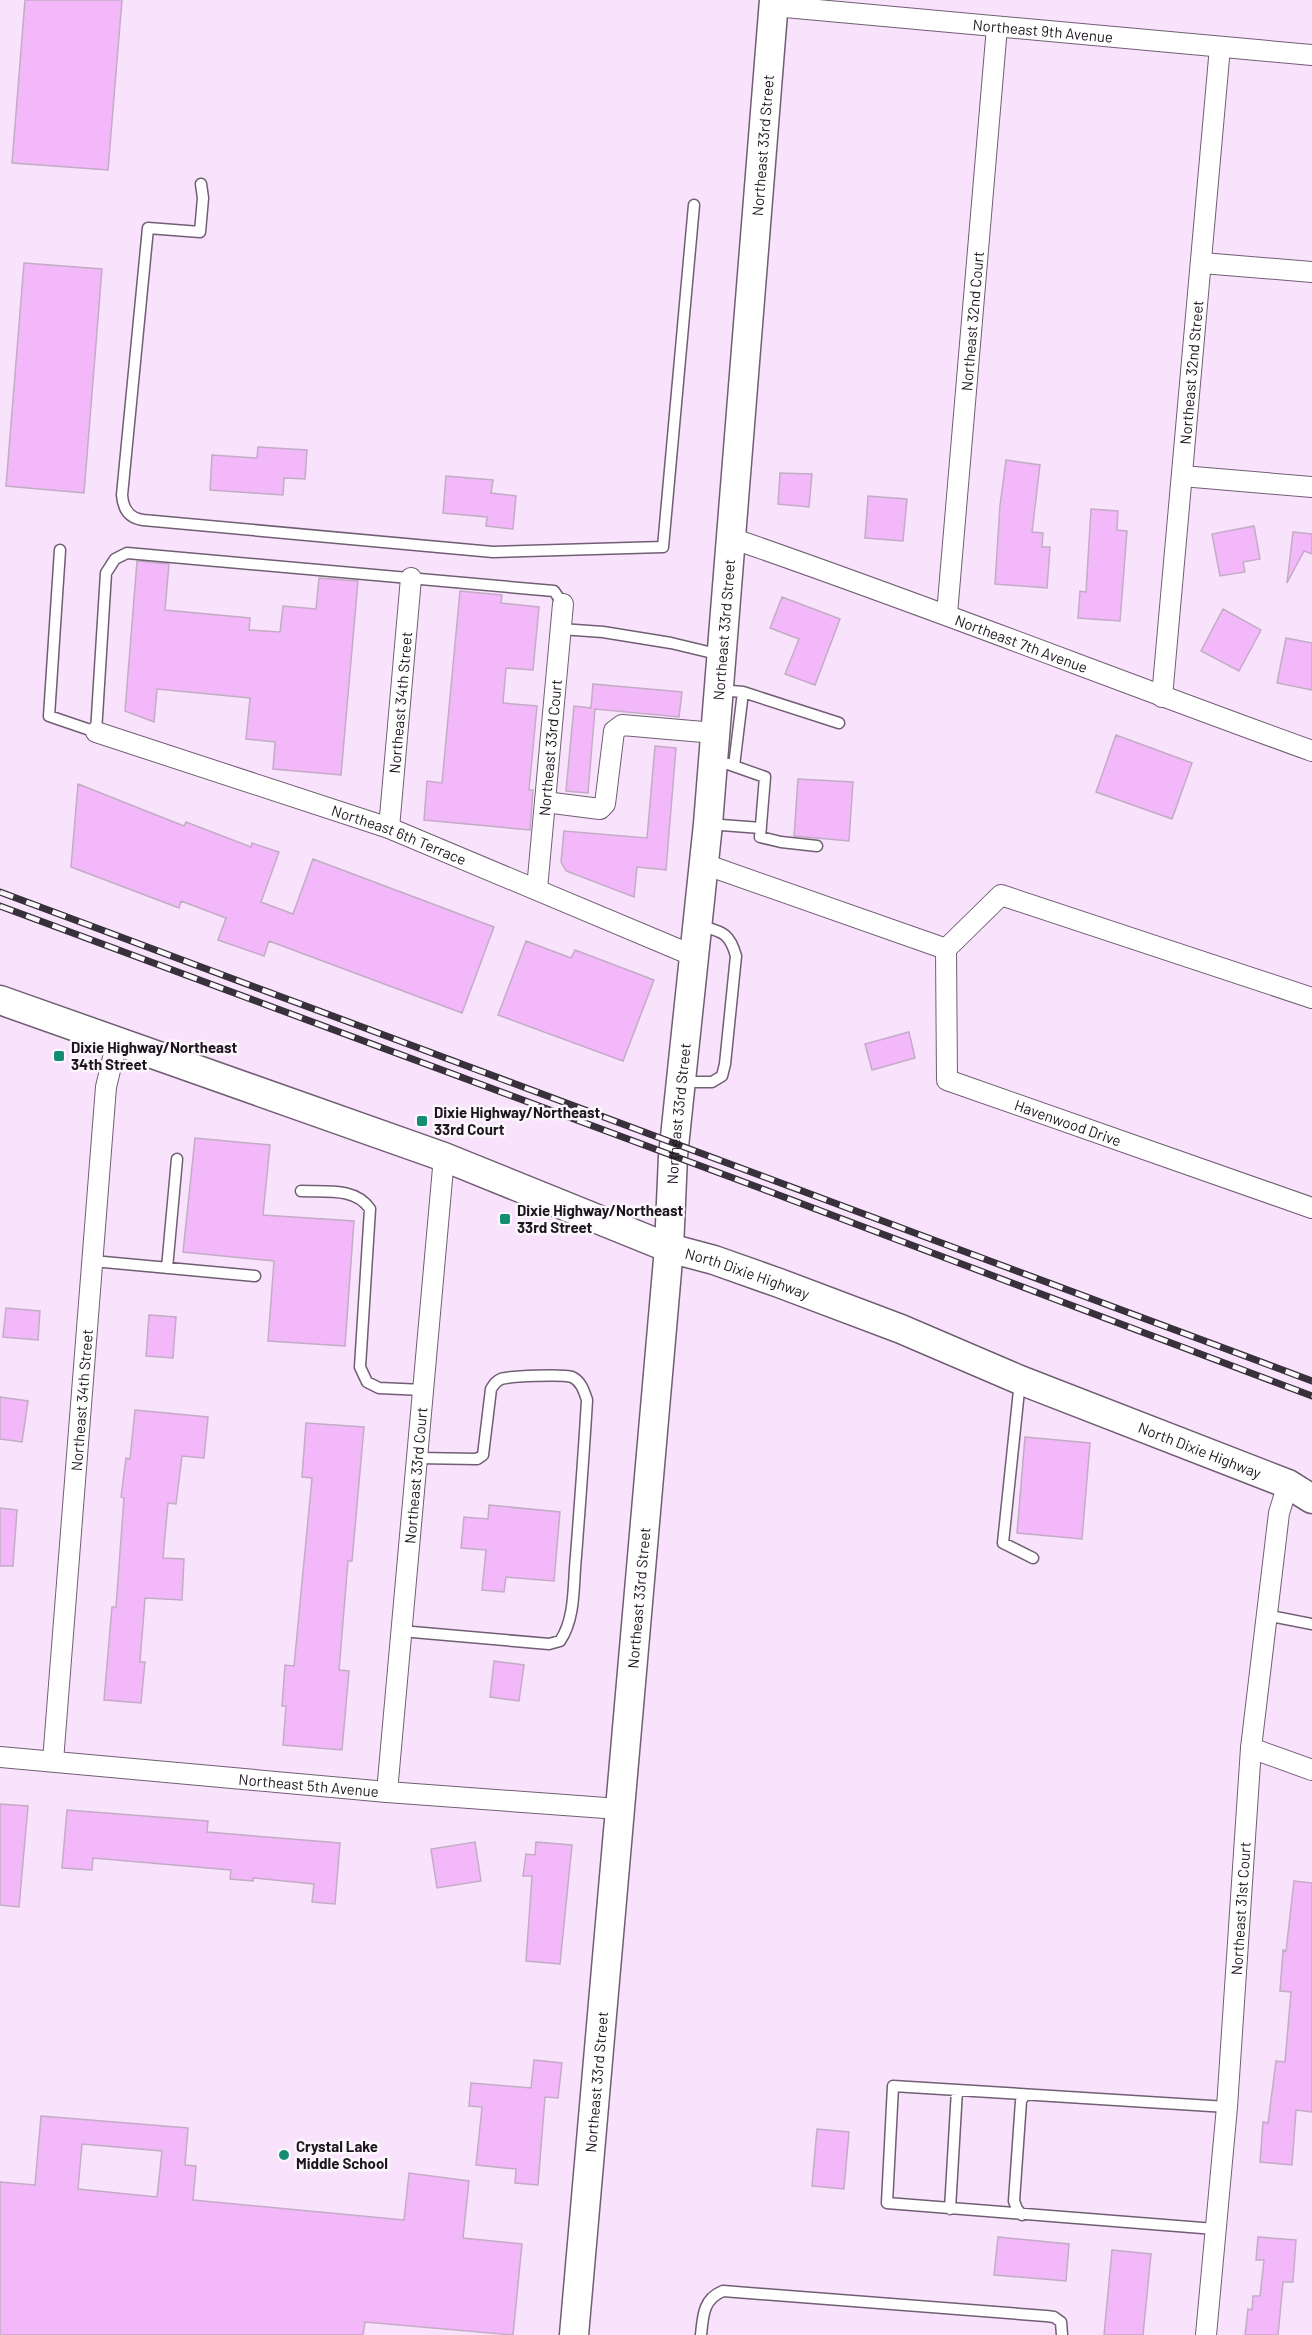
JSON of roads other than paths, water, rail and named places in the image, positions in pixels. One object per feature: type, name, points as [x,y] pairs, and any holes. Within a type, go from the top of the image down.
[{"type":"street","name":"Northeast 9th Avenue","points":[[774,3],[997,27],[1312,55]]},
{"type":"street","name":"Northeast 33rd Street","points":[[574,2335],[669,1248],[673,1156],[708,824],[723,764],[715,733],[731,691],[722,655],[774,3]]},
{"type":"street","name":"Northeast 32nd Court","points":[[947,614],[997,27]]},
{"type":"street","name":"Northeast 32nd Street","points":[[1162,697],[1220,47]]},
{"type":"street","points":[[1202,262],[1312,272]]},
{"type":"street","points":[[1182,476],[1312,487]]},
{"type":"street","name":"Northeast 7th Avenue","points":[[731,538],[947,614],[1162,697],[1312,751]]},
{"type":"street","name":"Northeast 34th Street","points":[[389,828],[411,578]]},
{"type":"street","name":"Northeast 33rd Court","points":[[537,889],[563,604]]},
{"type":"street","points":[[545,802],[600,808],[605,804],[614,731],[622,725],[715,733]]},
{"type":"street","name":"Northeast 6th Terrace","points":[[96,732],[389,828],[694,956]]},
{"type":"street","points":[[704,864],[946,949],[1001,895],[1312,998]]},
{"type":"street","name":"Havenwood Drive","points":[[946,949],[947,1080],[1312,1208]]},
{"type":"street","name":"North Dixie Highway","points":[[0,1000],[444,1157],[669,1248],[714,1260],[812,1295],[901,1329],[1020,1380],[1300,1482],[1312,1498]]},
{"type":"street","name":"Northeast 34th Street","points":[[53,1761],[106,1087],[117,1041]]},
{"type":"street","name":"Northeast 33rd Court","points":[[387,1792],[444,1157]]},
{"type":"street","name":"Northeast 31st Court","points":[[1206,2335],[1227,2107],[1251,1748],[1265,1615],[1279,1513],[1300,1482]]},
{"type":"street","points":[[1251,1748],[1312,1770]]},
{"type":"street","name":"Northeast 5th Avenue","points":[[0,1757],[387,1792],[619,1809]]},
{"type":"lane","points":[[201,184],[203,198],[200,232],[148,228],[122,495],[127,512],[135,519],[143,520],[493,552],[663,547],[694,205]]},
{"type":"lane","points":[[60,550],[49,716],[96,732],[106,573],[116,559],[127,553],[554,591],[563,604]]},
{"type":"lane","points":[[561,629],[661,642],[722,655]]},
{"type":"lane","points":[[817,846],[760,837],[765,777],[723,764],[731,691],[839,723]]},
{"type":"lane","points":[[708,824],[761,828]]},
{"type":"lane","points":[[681,1082],[712,1082],[722,1076],[725,1064],[736,956],[732,941],[723,932],[698,925]]},
{"type":"lane","points":[[166,1268],[177,1159]]},
{"type":"lane","points":[[301,1191],[354,1194],[364,1200],[370,1209],[360,1367],[367,1382],[380,1388],[423,1390]]},
{"type":"lane","points":[[93,1261],[255,1276]]},
{"type":"lane","points":[[401,1631],[549,1644],[560,1641],[566,1633],[571,1614],[588,1400],[583,1387],[572,1377],[503,1378],[494,1383],[491,1389],[483,1455],[477,1459],[417,1458]]},
{"type":"lane","points":[[1020,1380],[1003,1543],[1033,1558]]},
{"type":"lane","points":[[1265,1615],[1312,1624]]},
{"type":"lane","points":[[1215,2229],[887,2203],[893,2086],[1227,2107]]},
{"type":"lane","points":[[950,2209],[957,2090]]},
{"type":"lane","points":[[1022,2215],[1014,2201],[1021,2101],[1026,2095]]},
{"type":"lane","points":[[701,2335],[707,2301],[723,2291],[1046,2316],[1061,2322],[1062,2335]]},
{"type":"railway","points":[[0,892],[1312,1381]]},
{"type":"railway","points":[[0,906],[1312,1396]]},
{"type":"place","name":"Dixie Highway/Northeast 34th Street","points":[[59,1056]]},
{"type":"place","name":"Dixie Highway/Northeast 33rd Court","points":[[422,1121]]},
{"type":"place","name":"Dixie Highway/Northeast 33rd Street","points":[[505,1219]]},
{"type":"place","name":"Crystal Lake Middle School","points":[[284,2155]]}]
